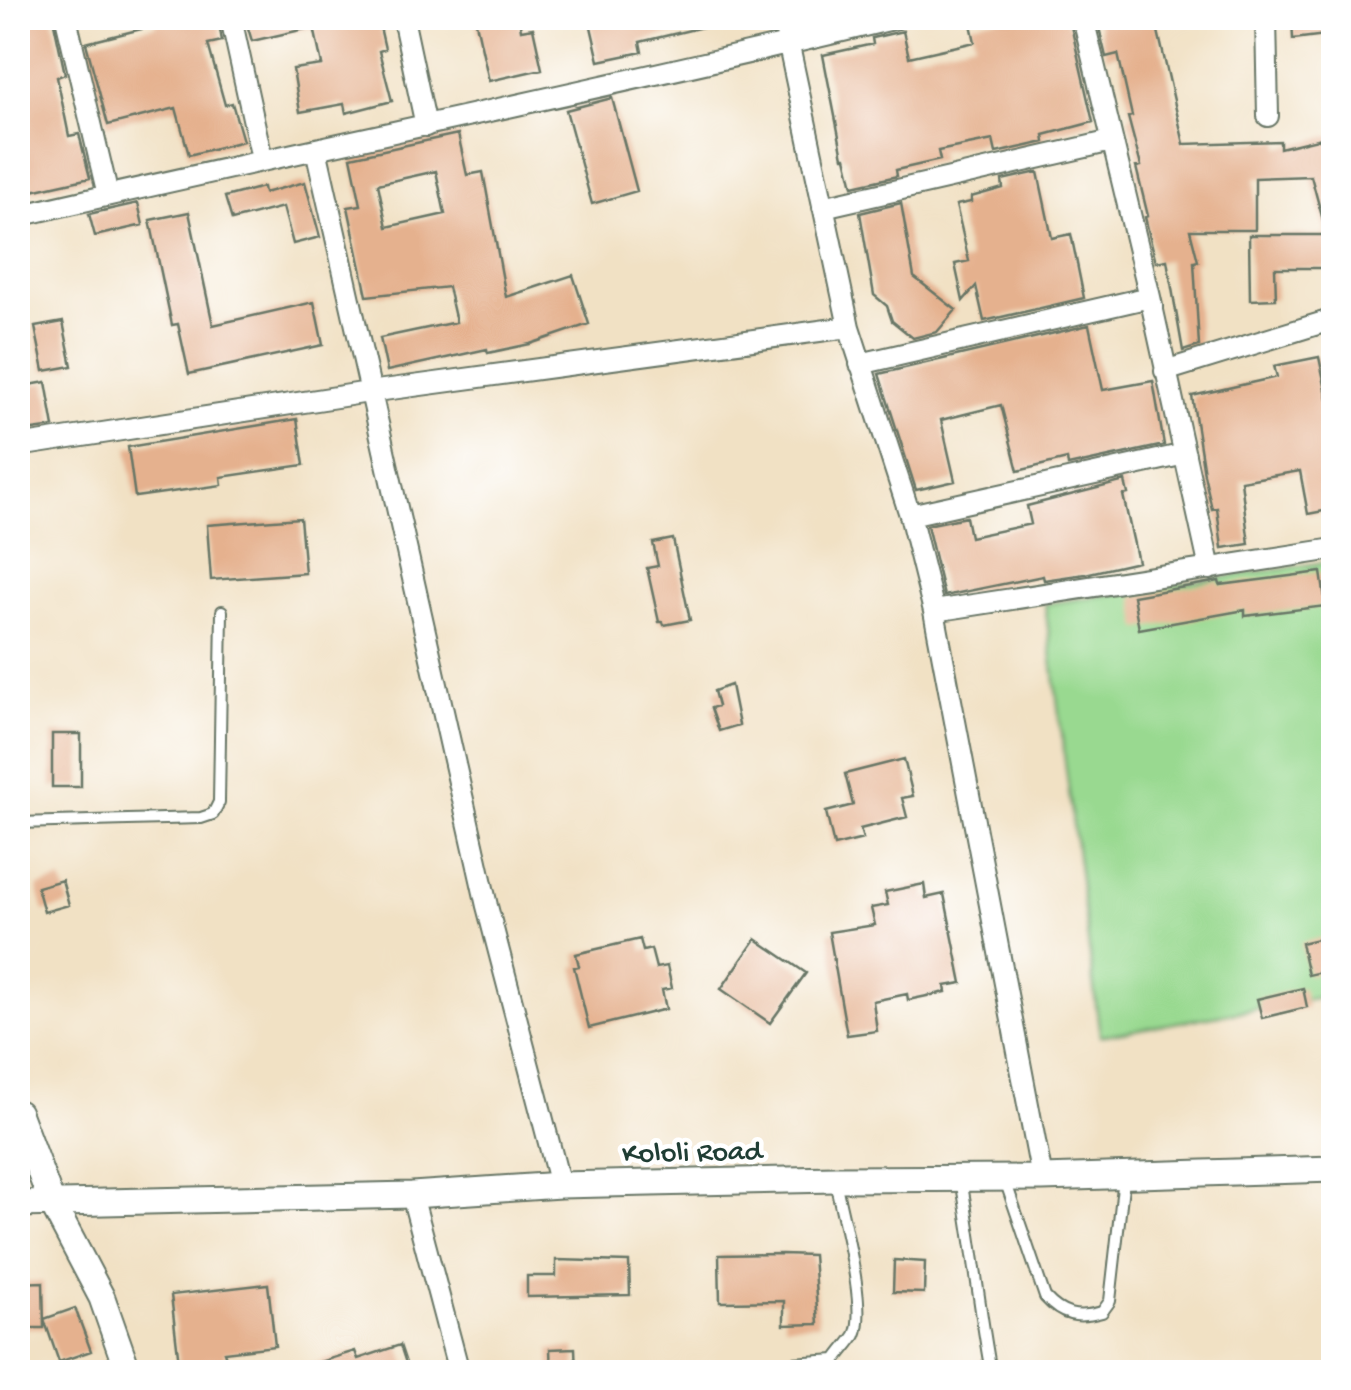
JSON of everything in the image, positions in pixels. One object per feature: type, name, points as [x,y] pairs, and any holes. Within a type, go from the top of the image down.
[{"type":"street","points":[[66,18],[108,194]]},
{"type":"street","points":[[231,18],[262,158]]},
{"type":"street","points":[[402,18],[426,126]]},
{"type":"street","points":[[783,18],[849,327],[910,515],[934,610],[1042,1178]]},
{"type":"street","points":[[18,216],[897,18]]},
{"type":"street","points":[[1083,18],[1210,569]]},
{"type":"street","points":[[1266,18],[1268,116]]},
{"type":"street","points":[[822,207],[1112,141]]},
{"type":"street","points":[[316,149],[486,906],[560,1185]]},
{"type":"street","points":[[860,364],[1150,297]]},
{"type":"street","points":[[1165,371],[1334,318]]},
{"type":"street","points":[[18,446],[370,392],[849,327]]},
{"type":"street","points":[[910,515],[1184,454]]},
{"type":"street","points":[[934,610],[1334,548]]},
{"type":"street","points":[[18,1113],[51,1202],[102,1298],[128,1372]]},
{"type":"street","name":"Kololi Road","points":[[18,1204],[412,1195],[560,1185],[1334,1169]]},
{"type":"street","points":[[412,1195],[460,1372]]},
{"type":"lane","points":[[18,823],[201,818],[213,814],[218,802],[222,611]]},
{"type":"lane","points":[[1004,1178],[1044,1297],[1058,1312],[1077,1316],[1102,1312],[1110,1301],[1124,1176]]},
{"type":"lane","points":[[659,1372],[836,1360],[855,1334],[858,1316],[835,1179]]},
{"type":"lane","points":[[960,1179],[991,1372]]},
{"type":"green space","points":[[1333,561],[1333,995],[1100,1036],[1045,604]]},
{"type":"building","points":[[18,18],[53,18],[65,74],[57,77],[69,136],[79,134],[90,178],[32,191],[18,136]]},
{"type":"building","points":[[155,18],[218,18],[222,41],[208,44],[225,105],[232,103],[243,141],[189,155],[176,108],[108,125],[86,43],[157,25]]},
{"type":"building","points":[[245,18],[378,18],[385,49],[379,51],[392,101],[346,113],[344,104],[300,112],[293,69],[322,65],[314,27],[252,41]]},
{"type":"building","points":[[475,18],[519,18],[521,30],[533,28],[542,69],[489,81]]},
{"type":"building","points":[[589,18],[710,18],[711,25],[640,42],[642,52],[599,61]]},
{"type":"building","points":[[1000,18],[1065,18],[1071,26],[1093,122],[1044,135],[1045,142],[996,153],[993,140],[938,151],[940,160],[896,170],[897,176],[853,186],[843,157],[823,55],[873,44],[872,38],[903,31],[909,57],[975,42],[971,24]]},
{"type":"building","points":[[1155,18],[1184,144],[1280,141],[1280,148],[1334,135],[1334,268],[1275,268],[1276,299],[1250,300],[1249,235],[1327,235],[1311,176],[1255,178],[1255,230],[1190,230],[1198,261],[1194,262],[1199,346],[1183,351],[1167,260],[1156,262],[1145,217],[1148,216],[1136,167],[1141,166],[1118,54],[1106,57],[1097,19]]},
{"type":"building","points":[[1292,18],[1334,18],[1334,34],[1293,39]]},
{"type":"building","points":[[612,98],[637,191],[592,204],[566,110]]},
{"type":"building","points":[[458,134],[467,175],[483,172],[506,297],[573,275],[589,324],[530,344],[488,353],[487,349],[387,371],[380,338],[456,322],[448,287],[367,296],[348,207],[361,205],[351,157]],"holes":[[[436,171],[445,214],[387,227],[378,184]]]},
{"type":"building","points":[[1038,172],[1052,238],[1071,234],[1084,298],[984,321],[976,286],[963,301],[955,264],[969,261],[956,205],[1003,188],[1002,180]]},
{"type":"building","points":[[305,182],[320,237],[293,244],[283,207],[232,220],[225,197],[263,187],[264,193]]},
{"type":"building","points":[[138,203],[143,225],[95,236],[89,214]]},
{"type":"building","points":[[901,203],[914,277],[956,310],[937,332],[913,338],[892,321],[887,306],[874,295],[860,213]]},
{"type":"building","points":[[189,212],[213,325],[314,302],[323,345],[189,374],[178,324],[172,325],[150,220]]},
{"type":"building","points":[[63,322],[72,366],[44,371],[35,327]]},
{"type":"building","points":[[1089,325],[1103,390],[1153,381],[1164,445],[1068,466],[1067,459],[1018,471],[1001,405],[941,420],[955,481],[916,490],[879,374]]},
{"type":"building","points":[[1319,357],[1334,428],[1334,509],[1308,514],[1300,471],[1241,481],[1249,544],[1222,548],[1217,508],[1212,509],[1204,474],[1192,396],[1277,377],[1274,366]]},
{"type":"building","points":[[46,382],[54,427],[18,432],[18,387]]},
{"type":"building","points":[[297,419],[304,465],[221,477],[222,485],[135,497],[128,447]]},
{"type":"building","points":[[1125,481],[1128,494],[1123,495],[1138,562],[944,596],[927,525],[966,517],[970,537],[1031,524],[1027,506]]},
{"type":"building","points":[[300,518],[305,573],[211,580],[207,525]]},
{"type":"building","points":[[673,539],[690,620],[664,625],[659,622],[647,568],[658,566],[653,543]]},
{"type":"building","points":[[1321,572],[1326,606],[1245,616],[1245,610],[1139,629],[1133,596],[1219,581],[1220,585]]},
{"type":"building","points":[[731,685],[739,725],[719,731],[711,708],[718,706],[714,691]]},
{"type":"building","points":[[52,734],[81,734],[81,787],[52,787]]},
{"type":"building","points":[[904,759],[913,796],[902,798],[907,817],[860,829],[863,839],[834,846],[826,812],[853,805],[845,774]]},
{"type":"building","points":[[62,880],[69,905],[44,912],[37,887]]},
{"type":"building","points":[[924,884],[926,898],[944,894],[962,983],[945,986],[946,992],[908,1000],[907,994],[873,1001],[877,1031],[847,1035],[829,932],[875,925],[871,908],[888,905],[885,892]]},
{"type":"building","points":[[1334,935],[1334,969],[1308,975],[1301,943]]},
{"type":"building","points":[[640,939],[643,951],[651,949],[656,968],[667,966],[672,988],[662,990],[666,1009],[589,1028],[574,967],[579,966],[576,954]]},
{"type":"building","points":[[756,939],[806,973],[770,1023],[721,989]]},
{"type":"building","points":[[1303,988],[1307,1007],[1262,1018],[1257,999]]},
{"type":"building","points":[[719,1255],[813,1255],[818,1324],[784,1325],[784,1301],[720,1302]]},
{"type":"building","points":[[556,1260],[629,1262],[630,1295],[527,1297],[527,1276],[556,1276]]},
{"type":"building","points":[[894,1260],[925,1262],[924,1293],[893,1292]]},
{"type":"building","points":[[43,1282],[44,1328],[18,1328],[18,1283]]},
{"type":"building","points":[[268,1284],[275,1346],[224,1352],[231,1372],[180,1372],[171,1295]]},
{"type":"building","points":[[75,1308],[91,1351],[59,1362],[44,1319]]},
{"type":"building","points":[[400,1345],[409,1372],[301,1372],[300,1368],[355,1351],[358,1359]]},
{"type":"building","points":[[575,1348],[576,1372],[551,1372],[550,1349]]}]
